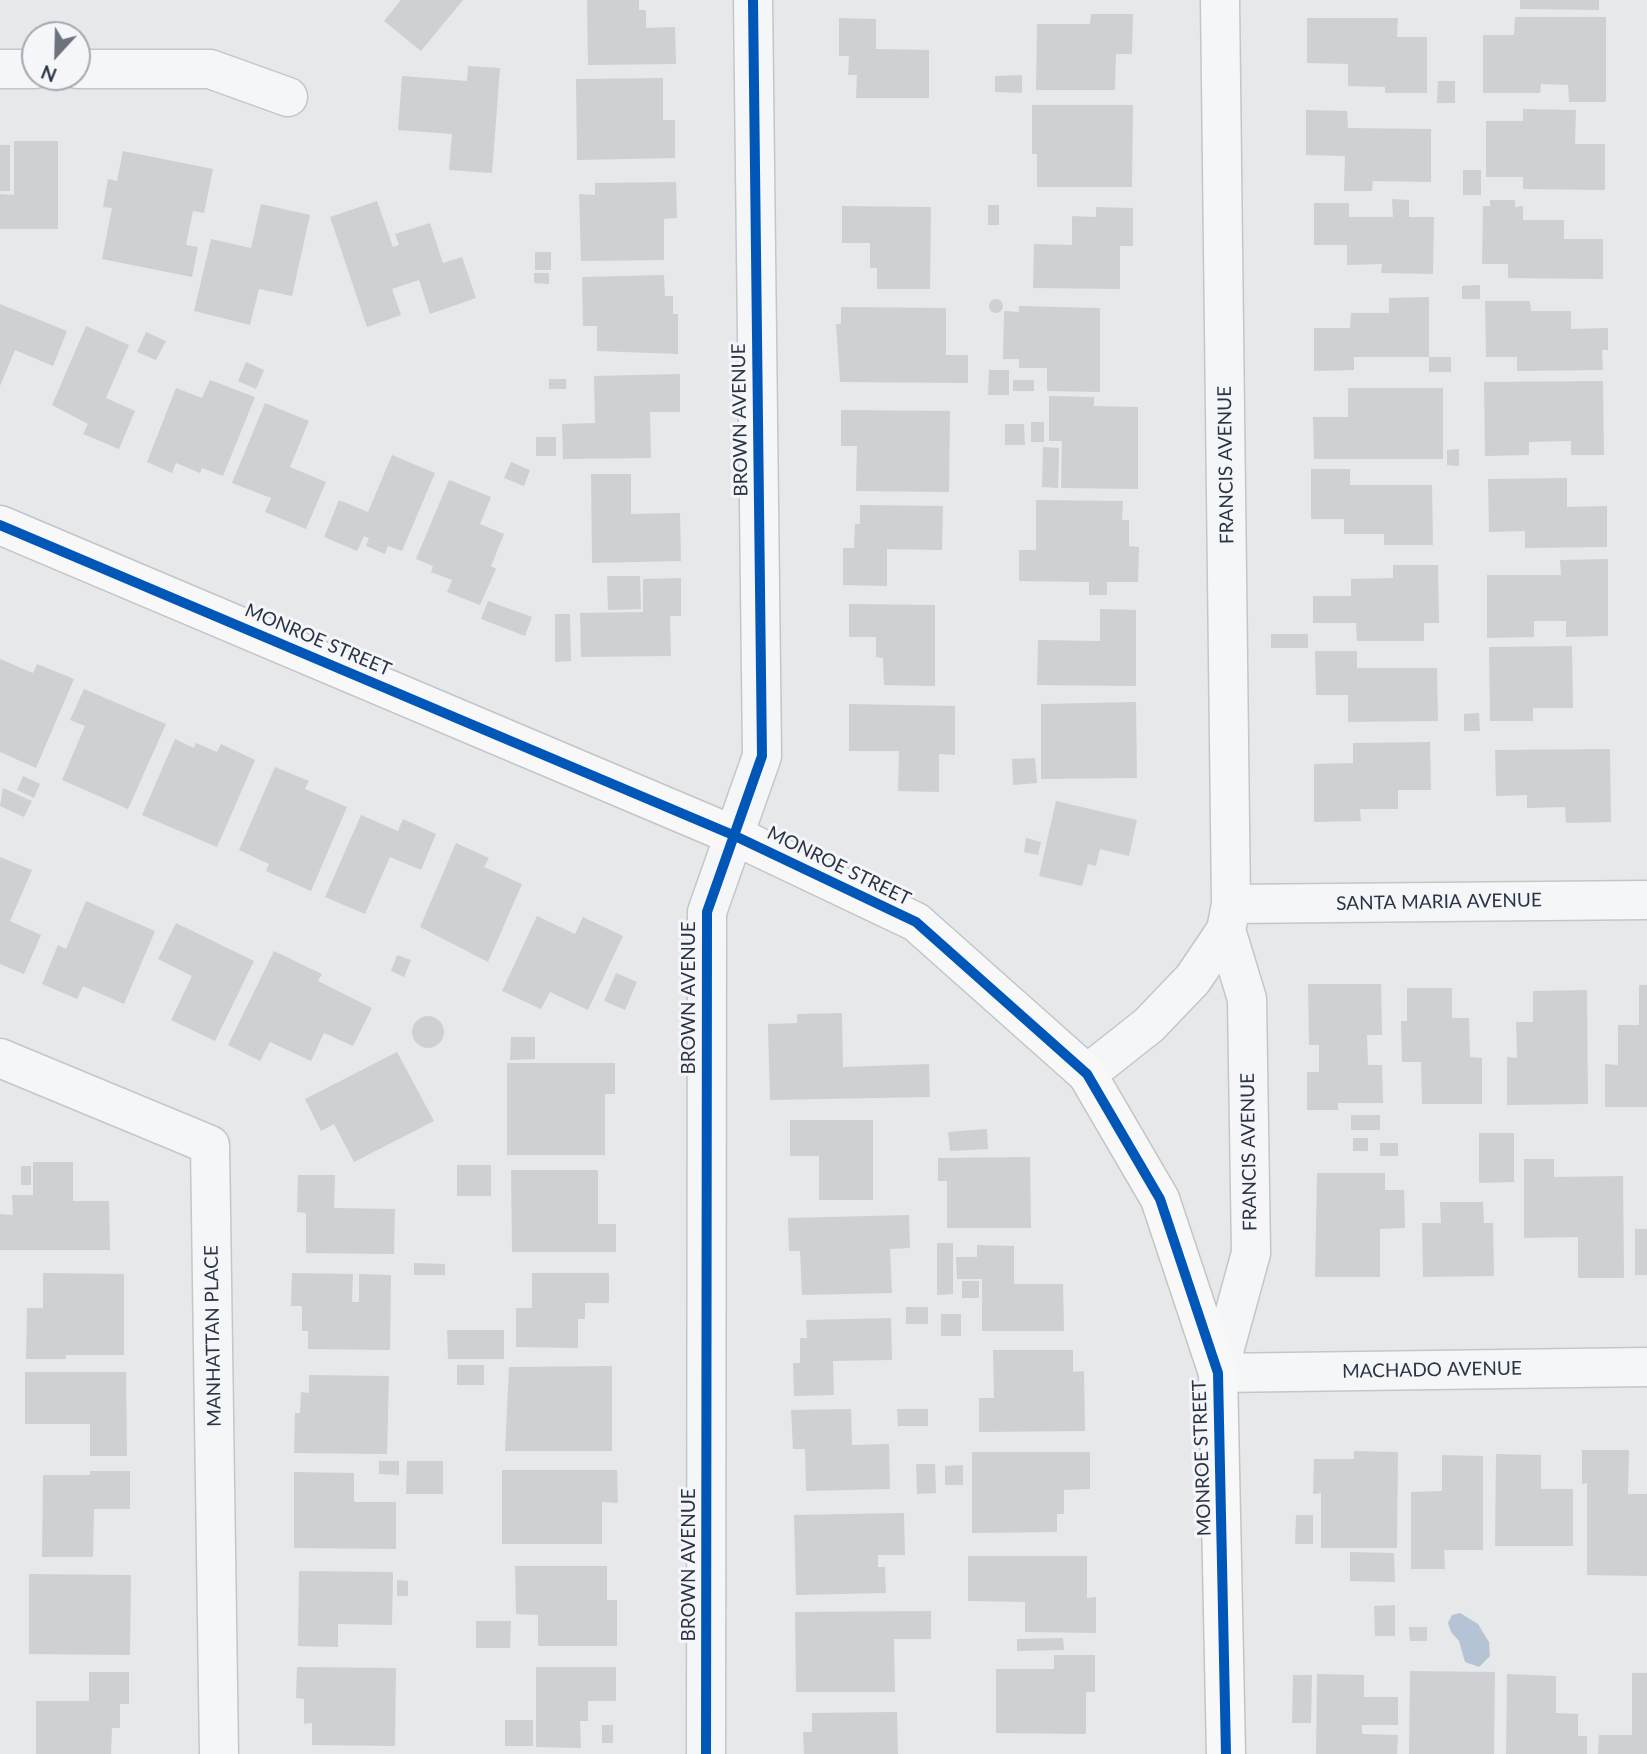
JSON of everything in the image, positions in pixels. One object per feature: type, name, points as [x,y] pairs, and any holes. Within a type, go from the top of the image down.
[{"type":"main road","name":"MONROE STREET","points":[[0,524],[733,835],[916,922],[1087,1074],[1160,1199],[1218,1373],[1226,1754]]},
{"type":"street","name":"BROWN AVENUE","points":[[706,1754],[707,912],[762,756],[753,0]]},
{"type":"street","name":"FRANCIS AVENUE","points":[[1218,1373],[1251,1253],[1247,999],[1229,917],[1220,0]]},
{"type":"street","points":[[0,69],[21,69]]},
{"type":"street","points":[[91,69],[210,69],[288,97]]},
{"type":"street","name":"SANTA MARIA AVENUE","points":[[1229,917],[1647,900]]},
{"type":"street","points":[[1087,1074],[1149,1025],[1194,978],[1229,917]]},
{"type":"street","name":"MANHATTAN PLACE","points":[[0,1058],[210,1145],[219,1754]]},
{"type":"street","name":"MACHADO AVENUE","points":[[1218,1373],[1647,1367]]},
{"type":"water","points":[[1460,1613],[1478,1624],[1489,1642],[1490,1656],[1479,1667],[1465,1662],[1459,1641],[1451,1632],[1448,1623],[1452,1615]]},
{"type":"building","points":[[401,0],[463,0],[421,51],[384,21]]},
{"type":"building","points":[[587,0],[639,0],[639,10],[646,10],[646,28],[675,27],[676,64],[588,65]]},
{"type":"building","points":[[1520,0],[1599,0],[1599,10],[1520,9]]},
{"type":"building","points":[[1091,14],[1133,14],[1132,54],[1116,54],[1115,90],[1036,90],[1037,24],[1090,24]]},
{"type":"building","points":[[1515,17],[1606,17],[1606,102],[1569,102],[1568,85],[1541,84],[1540,93],[1483,93],[1483,35],[1514,35]]},
{"type":"building","points":[[839,18],[876,19],[876,49],[929,50],[929,98],[856,98],[857,75],[848,75],[849,56],[839,56]]},
{"type":"building","points":[[1307,18],[1398,18],[1397,37],[1427,37],[1427,93],[1385,93],[1385,87],[1348,86],[1348,64],[1307,63]]},
{"type":"building","points":[[468,66],[500,68],[492,173],[449,170],[452,134],[398,130],[402,76],[467,81]]},
{"type":"building","points":[[1022,75],[1022,93],[995,92],[995,76]]},
{"type":"building","points":[[663,78],[663,120],[675,120],[675,158],[577,160],[576,79]]},
{"type":"building","points":[[1438,81],[1455,81],[1455,103],[1437,103]]},
{"type":"building","points":[[1032,105],[1133,105],[1132,187],[1037,187],[1037,154],[1032,154]]},
{"type":"building","points":[[1523,109],[1576,110],[1575,144],[1605,144],[1605,190],[1523,189],[1523,177],[1486,177],[1486,121],[1523,121]]},
{"type":"building","points":[[1306,110],[1347,111],[1348,128],[1431,129],[1431,182],[1373,181],[1372,191],[1344,191],[1345,156],[1306,155]]},
{"type":"building","points":[[14,141],[58,141],[58,229],[0,229],[0,194],[14,195]]},
{"type":"building","points":[[0,145],[10,145],[10,191],[0,191]]},
{"type":"building","points":[[123,151],[213,169],[204,213],[193,211],[186,245],[198,247],[192,277],[102,259],[112,208],[103,207],[108,179],[117,181]]},
{"type":"building","points":[[1463,170],[1481,170],[1481,195],[1463,195]]},
{"type":"building","points":[[676,182],[677,218],[664,219],[664,260],[581,261],[579,194],[595,195],[595,183]]},
{"type":"building","points":[[1392,199],[1409,200],[1409,217],[1434,217],[1433,274],[1381,273],[1382,264],[1347,265],[1347,245],[1314,245],[1314,203],[1349,203],[1349,217],[1393,217]]},
{"type":"building","points":[[1490,200],[1515,200],[1515,207],[1523,206],[1523,220],[1564,220],[1564,239],[1603,239],[1603,279],[1508,278],[1508,264],[1482,264],[1483,206],[1490,206]]},
{"type":"building","points":[[377,201],[393,247],[399,245],[395,234],[430,223],[443,263],[462,257],[476,298],[430,314],[419,280],[392,289],[401,315],[367,327],[330,217]]},
{"type":"building","points":[[261,204],[310,215],[292,296],[259,289],[250,325],[194,311],[211,239],[251,248]]},
{"type":"building","points":[[988,205],[999,205],[999,225],[988,225]]},
{"type":"building","points":[[842,206],[931,207],[930,289],[877,289],[877,268],[870,268],[870,243],[842,243]]},
{"type":"building","points":[[1096,207],[1133,208],[1133,246],[1120,246],[1120,289],[1033,288],[1034,244],[1072,245],[1072,216],[1096,217]]},
{"type":"building","points":[[535,252],[551,252],[551,270],[535,270]]},
{"type":"building","points":[[534,273],[549,273],[549,284],[534,283]]},
{"type":"building","points":[[664,275],[665,296],[673,296],[673,314],[678,314],[678,354],[597,351],[597,326],[583,326],[582,277]]},
{"type":"building","points":[[1480,285],[1480,299],[1462,299],[1462,286]]},
{"type":"building","points":[[1429,297],[1429,357],[1354,357],[1354,370],[1314,371],[1314,328],[1350,328],[1351,313],[1389,313],[1389,298]]},
{"type":"building","points":[[993,299],[999,299],[1003,306],[999,313],[993,313],[989,309],[989,303]]},
{"type":"building","points":[[1485,301],[1530,301],[1531,311],[1571,311],[1571,329],[1608,328],[1608,350],[1602,350],[1603,370],[1517,371],[1517,357],[1486,357]]},
{"type":"building","points":[[0,304],[67,331],[53,366],[15,350],[0,386]]},
{"type":"building","points":[[1019,306],[1100,308],[1100,392],[1047,391],[1047,368],[1019,368],[1019,359],[1003,359],[1004,311],[1019,312]]},
{"type":"building","points":[[841,307],[946,308],[946,355],[968,355],[968,383],[840,382],[836,324],[841,324]]},
{"type":"building","points":[[86,326],[129,345],[106,398],[135,411],[119,449],[83,434],[88,424],[52,405]]},
{"type":"building","points":[[146,332],[166,341],[156,360],[137,352]]},
{"type":"building","points":[[1429,357],[1451,357],[1451,372],[1429,372]]},
{"type":"building","points":[[246,362],[264,370],[256,389],[238,381]]},
{"type":"building","points":[[989,370],[1009,370],[1009,395],[988,395]]},
{"type":"building","points":[[680,374],[680,412],[650,412],[651,458],[563,459],[562,424],[595,423],[594,376]]},
{"type":"building","points":[[549,379],[566,379],[566,389],[549,389]]},
{"type":"building","points":[[210,380],[255,397],[223,476],[202,468],[200,473],[176,463],[172,473],[147,462],[176,388],[202,398]]},
{"type":"building","points":[[1013,380],[1034,380],[1034,391],[1013,391]]},
{"type":"building","points":[[1603,381],[1604,455],[1571,455],[1571,441],[1529,442],[1529,455],[1485,456],[1484,382]]},
{"type":"building","points":[[1348,388],[1443,388],[1443,459],[1314,459],[1313,417],[1348,417]]},
{"type":"building","points":[[1049,396],[1094,397],[1094,406],[1138,407],[1138,489],[1061,488],[1062,441],[1049,441]]},
{"type":"building","points":[[265,403],[309,421],[290,467],[326,482],[306,529],[265,512],[271,498],[232,483]]},
{"type":"building","points":[[841,410],[950,411],[949,492],[856,491],[857,446],[841,446]]},
{"type":"building","points":[[1031,422],[1044,422],[1044,442],[1031,442]]},
{"type":"building","points":[[1005,424],[1024,424],[1025,445],[1005,445]]},
{"type":"building","points":[[536,437],[556,437],[556,456],[536,456]]},
{"type":"building","points":[[1043,447],[1059,448],[1058,488],[1042,487]]},
{"type":"building","points":[[1459,449],[1459,466],[1447,465],[1447,450]]},
{"type":"building","points":[[392,455],[435,473],[402,551],[388,546],[385,554],[366,546],[369,538],[364,536],[357,551],[324,537],[339,500],[368,512]]},
{"type":"building","points":[[511,462],[530,470],[524,486],[504,478]]},
{"type":"building","points":[[1311,469],[1350,469],[1350,485],[1432,485],[1433,545],[1384,545],[1384,534],[1344,534],[1344,519],[1311,519]]},
{"type":"building","points":[[591,474],[631,474],[631,514],[680,513],[681,561],[592,563]]},
{"type":"building","points":[[1567,478],[1567,507],[1607,506],[1607,547],[1525,548],[1525,531],[1489,532],[1488,479]]},
{"type":"building","points":[[449,480],[491,497],[480,524],[504,534],[491,566],[496,569],[480,605],[447,592],[452,580],[431,572],[433,566],[416,559]]},
{"type":"building","points":[[1036,500],[1123,501],[1122,520],[1129,520],[1129,546],[1139,547],[1138,582],[1107,582],[1107,595],[1089,595],[1089,582],[1019,581],[1019,550],[1036,550]]},
{"type":"building","points":[[860,505],[943,506],[942,550],[887,549],[887,586],[843,585],[843,548],[854,548],[855,524],[860,524]]},
{"type":"building","points":[[1608,559],[1608,636],[1566,637],[1566,621],[1534,621],[1534,637],[1487,638],[1487,575],[1561,575],[1560,560]]},
{"type":"building","points":[[1393,565],[1438,565],[1439,623],[1424,623],[1424,641],[1357,641],[1356,623],[1313,623],[1313,596],[1351,596],[1351,579],[1393,578]]},
{"type":"building","points":[[607,576],[640,576],[641,609],[608,610]]},
{"type":"building","points":[[681,578],[681,616],[670,616],[671,656],[581,657],[580,613],[643,612],[643,579]]},
{"type":"building","points":[[488,601],[532,617],[525,636],[481,619]]},
{"type":"building","points":[[849,604],[935,605],[935,686],[884,685],[883,658],[876,657],[876,637],[849,637]]},
{"type":"building","points":[[1100,609],[1136,610],[1136,686],[1037,685],[1038,640],[1100,641]]},
{"type":"building","points":[[555,614],[570,614],[571,661],[555,662]]},
{"type":"building","points":[[1271,634],[1308,634],[1308,648],[1271,648]]},
{"type":"building","points":[[1572,646],[1573,708],[1533,708],[1533,721],[1490,721],[1489,647]]},
{"type":"building","points":[[1315,651],[1357,651],[1357,668],[1437,668],[1438,721],[1348,722],[1348,695],[1316,695]]},
{"type":"building","points":[[0,659],[33,673],[37,664],[74,679],[36,768],[0,752]]},
{"type":"building","points":[[84,689],[166,724],[128,809],[62,780],[85,726],[70,720]]},
{"type":"building","points":[[1136,702],[1137,778],[1041,779],[1041,704]]},
{"type":"building","points":[[849,704],[955,706],[955,755],[939,754],[939,792],[898,791],[899,751],[849,751]]},
{"type":"building","points":[[1479,713],[1480,731],[1464,731],[1464,714]]},
{"type":"building","points":[[175,739],[194,748],[196,743],[217,752],[221,744],[255,760],[217,847],[142,815]]},
{"type":"building","points":[[1430,742],[1431,790],[1398,790],[1398,809],[1360,809],[1361,821],[1314,822],[1314,764],[1353,763],[1353,743]]},
{"type":"building","points":[[1610,749],[1611,822],[1566,823],[1565,807],[1527,808],[1527,795],[1496,796],[1495,750]]},
{"type":"building","points":[[1035,758],[1037,783],[1013,785],[1012,759]]},
{"type":"building","points":[[275,767],[309,781],[305,789],[347,807],[311,891],[266,871],[269,864],[239,850]]},
{"type":"building","points":[[23,776],[40,784],[34,798],[17,790]]},
{"type":"building","points":[[3,788],[32,801],[24,817],[0,806]]},
{"type":"building","points":[[1056,801],[1137,820],[1129,856],[1100,849],[1096,866],[1088,864],[1082,886],[1039,876]]},
{"type":"building","points":[[361,815],[398,831],[403,819],[436,834],[421,870],[390,857],[365,914],[325,897]]},
{"type":"building","points":[[1026,838],[1041,842],[1038,855],[1024,852]]},
{"type":"building","points":[[456,843],[489,858],[484,867],[522,884],[488,962],[420,927]]},
{"type":"building","points":[[0,857],[32,870],[10,921],[41,935],[24,974],[0,964]]},
{"type":"building","points":[[86,901],[155,931],[124,1004],[83,986],[77,999],[42,984],[58,945],[66,949]]},
{"type":"building","points":[[537,916],[575,934],[583,917],[623,936],[588,1010],[550,992],[541,1009],[502,991]]},
{"type":"building","points":[[176,923],[254,961],[215,1041],[171,1020],[192,976],[158,959]]},
{"type":"building","points":[[274,951],[322,974],[318,981],[372,1008],[353,1046],[324,1033],[311,1061],[270,1042],[260,1061],[228,1045]]},
{"type":"building","points":[[397,955],[411,960],[404,977],[391,971]]},
{"type":"building","points":[[616,973],[637,982],[625,1010],[604,1001]]},
{"type":"building","points":[[1308,984],[1381,984],[1382,1035],[1367,1035],[1368,1065],[1382,1065],[1383,1103],[1338,1103],[1338,1110],[1307,1110],[1307,1072],[1319,1072],[1319,1045],[1309,1045]]},
{"type":"building","points":[[1639,985],[1647,985],[1647,1107],[1605,1107],[1605,1064],[1618,1065],[1618,1025],[1639,1025]]},
{"type":"building","points":[[1407,988],[1452,988],[1452,1018],[1469,1018],[1470,1057],[1482,1058],[1482,1104],[1422,1104],[1421,1062],[1402,1062],[1401,1021],[1407,1021]]},
{"type":"building","points":[[1587,990],[1588,1104],[1507,1105],[1507,1057],[1517,1058],[1516,1022],[1533,1022],[1533,991]]},
{"type":"building","points":[[842,1013],[843,1067],[929,1064],[930,1097],[770,1100],[768,1024],[797,1023],[797,1014]]},
{"type":"building","points":[[428,1016],[439,1021],[444,1032],[439,1043],[428,1048],[417,1043],[412,1032],[417,1021]]},
{"type":"building","points":[[511,1037],[535,1037],[535,1059],[510,1060]]},
{"type":"building","points":[[397,1052],[434,1121],[354,1162],[334,1124],[321,1131],[305,1099]]},
{"type":"building","points":[[507,1063],[615,1063],[615,1094],[605,1094],[605,1155],[507,1155]]},
{"type":"building","points":[[1351,1115],[1380,1115],[1380,1130],[1351,1130]]},
{"type":"building","points":[[790,1120],[873,1120],[873,1200],[819,1200],[819,1156],[790,1156]]},
{"type":"building","points":[[987,1129],[988,1149],[950,1151],[948,1132]]},
{"type":"building","points":[[1479,1133],[1514,1133],[1514,1182],[1479,1183]]},
{"type":"building","points":[[1353,1138],[1368,1138],[1368,1151],[1353,1151]]},
{"type":"building","points":[[1380,1143],[1398,1143],[1398,1156],[1380,1156]]},
{"type":"building","points":[[1030,1157],[1031,1228],[947,1228],[947,1181],[938,1181],[938,1158]]},
{"type":"building","points":[[1524,1159],[1554,1159],[1554,1177],[1623,1176],[1624,1278],[1578,1278],[1578,1237],[1524,1238]]},
{"type":"building","points":[[33,1162],[73,1162],[73,1201],[109,1201],[110,1250],[0,1250],[0,1214],[13,1215],[12,1195],[33,1195]]},
{"type":"building","points":[[457,1165],[491,1165],[491,1196],[457,1196]]},
{"type":"building","points":[[21,1166],[31,1166],[31,1185],[21,1185]]},
{"type":"building","points":[[511,1170],[598,1170],[598,1224],[616,1224],[616,1252],[512,1252]]},
{"type":"building","points":[[1317,1173],[1385,1173],[1385,1190],[1404,1190],[1405,1228],[1380,1229],[1380,1277],[1315,1277]]},
{"type":"building","points":[[298,1175],[335,1175],[334,1208],[395,1209],[394,1254],[306,1253],[306,1213],[297,1212]]},
{"type":"building","points":[[1440,1202],[1483,1202],[1484,1223],[1493,1223],[1494,1276],[1423,1277],[1422,1223],[1441,1223]]},
{"type":"building","points":[[909,1215],[910,1248],[890,1249],[892,1293],[802,1295],[800,1251],[789,1251],[788,1218]]},
{"type":"building","points":[[1635,1229],[1647,1229],[1647,1275],[1635,1275]]},
{"type":"building","points":[[937,1243],[953,1243],[953,1294],[937,1295]]},
{"type":"building","points":[[977,1245],[1014,1246],[1014,1284],[1063,1284],[1064,1331],[982,1331],[982,1279],[957,1279],[956,1257],[977,1257]]},
{"type":"building","points":[[414,1263],[445,1264],[445,1275],[414,1275]]},
{"type":"building","points":[[43,1273],[124,1274],[124,1355],[66,1355],[66,1359],[26,1359],[27,1308],[43,1308]]},
{"type":"building","points":[[292,1273],[353,1274],[352,1302],[359,1302],[359,1274],[391,1275],[390,1350],[308,1349],[308,1331],[302,1331],[302,1306],[291,1306]]},
{"type":"building","points":[[532,1273],[609,1273],[609,1303],[585,1303],[585,1319],[578,1319],[578,1348],[516,1347],[516,1308],[532,1308]]},
{"type":"building","points":[[962,1281],[979,1281],[979,1298],[962,1298]]},
{"type":"building","points":[[906,1307],[928,1307],[928,1324],[906,1324]]},
{"type":"building","points":[[941,1314],[961,1314],[961,1336],[941,1336]]},
{"type":"building","points":[[891,1318],[892,1360],[833,1361],[834,1395],[794,1396],[793,1363],[800,1363],[800,1338],[807,1338],[806,1320]]},
{"type":"building","points":[[447,1330],[504,1330],[504,1359],[448,1359]]},
{"type":"building","points":[[993,1350],[1073,1350],[1073,1372],[1084,1371],[1085,1431],[979,1432],[979,1398],[994,1398]]},
{"type":"building","points":[[457,1365],[484,1365],[484,1385],[457,1385]]},
{"type":"building","points":[[612,1366],[612,1451],[505,1451],[509,1367]]},
{"type":"building","points":[[25,1372],[126,1372],[127,1456],[90,1456],[90,1424],[25,1424]]},
{"type":"building","points":[[309,1375],[389,1376],[387,1454],[294,1453],[295,1413],[300,1413],[301,1392],[309,1393]]},
{"type":"building","points":[[851,1409],[852,1445],[889,1444],[890,1489],[806,1491],[805,1449],[793,1449],[791,1410]]},
{"type":"building","points":[[897,1409],[928,1409],[928,1426],[898,1426]]},
{"type":"building","points":[[1582,1450],[1629,1450],[1628,1494],[1647,1494],[1647,1576],[1587,1575],[1587,1483],[1582,1484]]},
{"type":"building","points":[[1354,1451],[1398,1452],[1397,1548],[1321,1548],[1321,1493],[1313,1494],[1314,1459],[1354,1459]]},
{"type":"building","points":[[972,1452],[1090,1452],[1090,1489],[1064,1490],[1064,1514],[1057,1514],[1057,1532],[972,1533]]},
{"type":"building","points":[[1496,1454],[1541,1455],[1541,1489],[1573,1489],[1573,1546],[1495,1546]]},
{"type":"building","points":[[1442,1455],[1483,1456],[1483,1550],[1444,1550],[1445,1569],[1411,1569],[1411,1492],[1442,1491]]},
{"type":"building","points":[[379,1461],[399,1461],[399,1475],[379,1474]]},
{"type":"building","points":[[407,1461],[443,1461],[443,1494],[406,1494]]},
{"type":"building","points":[[916,1464],[935,1464],[936,1493],[917,1494]]},
{"type":"building","points":[[963,1465],[963,1485],[945,1485],[945,1466]]},
{"type":"building","points":[[502,1470],[617,1470],[618,1503],[602,1502],[602,1544],[502,1544]]},
{"type":"building","points":[[90,1471],[130,1471],[130,1509],[94,1509],[93,1557],[42,1557],[43,1475],[90,1475]]},
{"type":"building","points":[[294,1472],[354,1473],[354,1502],[396,1502],[396,1549],[294,1548]]},
{"type":"building","points":[[904,1513],[905,1555],[878,1555],[878,1567],[885,1567],[886,1593],[796,1595],[794,1515]]},
{"type":"building","points":[[1296,1515],[1313,1515],[1313,1544],[1295,1544]]},
{"type":"building","points":[[1350,1552],[1394,1553],[1395,1582],[1350,1581]]},
{"type":"building","points":[[968,1556],[1087,1556],[1087,1598],[1096,1597],[1096,1633],[1025,1632],[1025,1602],[968,1601]]},
{"type":"building","points":[[515,1566],[607,1566],[607,1600],[617,1600],[617,1646],[538,1646],[538,1615],[516,1614]]},
{"type":"building","points":[[299,1571],[393,1572],[392,1625],[338,1624],[338,1647],[298,1646]]},
{"type":"building","points":[[29,1574],[131,1575],[130,1655],[29,1654]]},
{"type":"building","points":[[397,1580],[408,1581],[408,1596],[397,1596]]},
{"type":"building","points":[[1395,1605],[1395,1636],[1375,1636],[1374,1606]]},
{"type":"building","points":[[931,1611],[931,1639],[894,1639],[895,1692],[796,1692],[795,1612]]},
{"type":"building","points":[[476,1621],[511,1621],[510,1648],[476,1648]]},
{"type":"building","points":[[1409,1627],[1427,1627],[1427,1641],[1410,1641]]},
{"type":"building","points":[[1063,1638],[1064,1650],[1017,1651],[1017,1639]]},
{"type":"building","points":[[1054,1655],[1095,1655],[1095,1692],[1086,1692],[1086,1734],[996,1733],[996,1669],[1054,1669]]},
{"type":"building","points":[[297,1667],[396,1668],[395,1746],[312,1745],[312,1723],[304,1724],[304,1699],[296,1698]]},
{"type":"building","points":[[536,1667],[616,1667],[616,1701],[588,1701],[588,1721],[580,1721],[581,1748],[536,1747]]},
{"type":"building","points":[[1410,1671],[1495,1672],[1494,1754],[1409,1754]]},
{"type":"building","points":[[89,1672],[129,1672],[129,1704],[120,1704],[120,1728],[112,1728],[111,1754],[36,1754],[36,1701],[89,1701]]},
{"type":"building","points":[[1632,1673],[1647,1673],[1647,1754],[1598,1754],[1599,1735],[1632,1735]]},
{"type":"building","points":[[1317,1674],[1364,1675],[1364,1697],[1398,1697],[1398,1725],[1362,1725],[1362,1734],[1398,1735],[1397,1754],[1316,1754]]},
{"type":"building","points":[[1507,1674],[1556,1676],[1556,1713],[1578,1714],[1578,1736],[1587,1736],[1587,1754],[1506,1754]]},
{"type":"building","points":[[1293,1675],[1312,1675],[1311,1723],[1292,1723]]},
{"type":"building","points":[[897,1712],[898,1754],[804,1754],[803,1732],[812,1732],[812,1713]]},
{"type":"building","points":[[505,1720],[533,1720],[533,1746],[505,1746]]},
{"type":"building","points":[[602,1725],[613,1725],[613,1743],[602,1743]]},
{"type":"cycle path","points":[[706,1754],[707,912],[762,756],[753,0]]},
{"type":"cycle path","points":[[0,525],[733,835],[916,922],[1087,1074],[1160,1199],[1218,1373],[1226,1754]]}]
